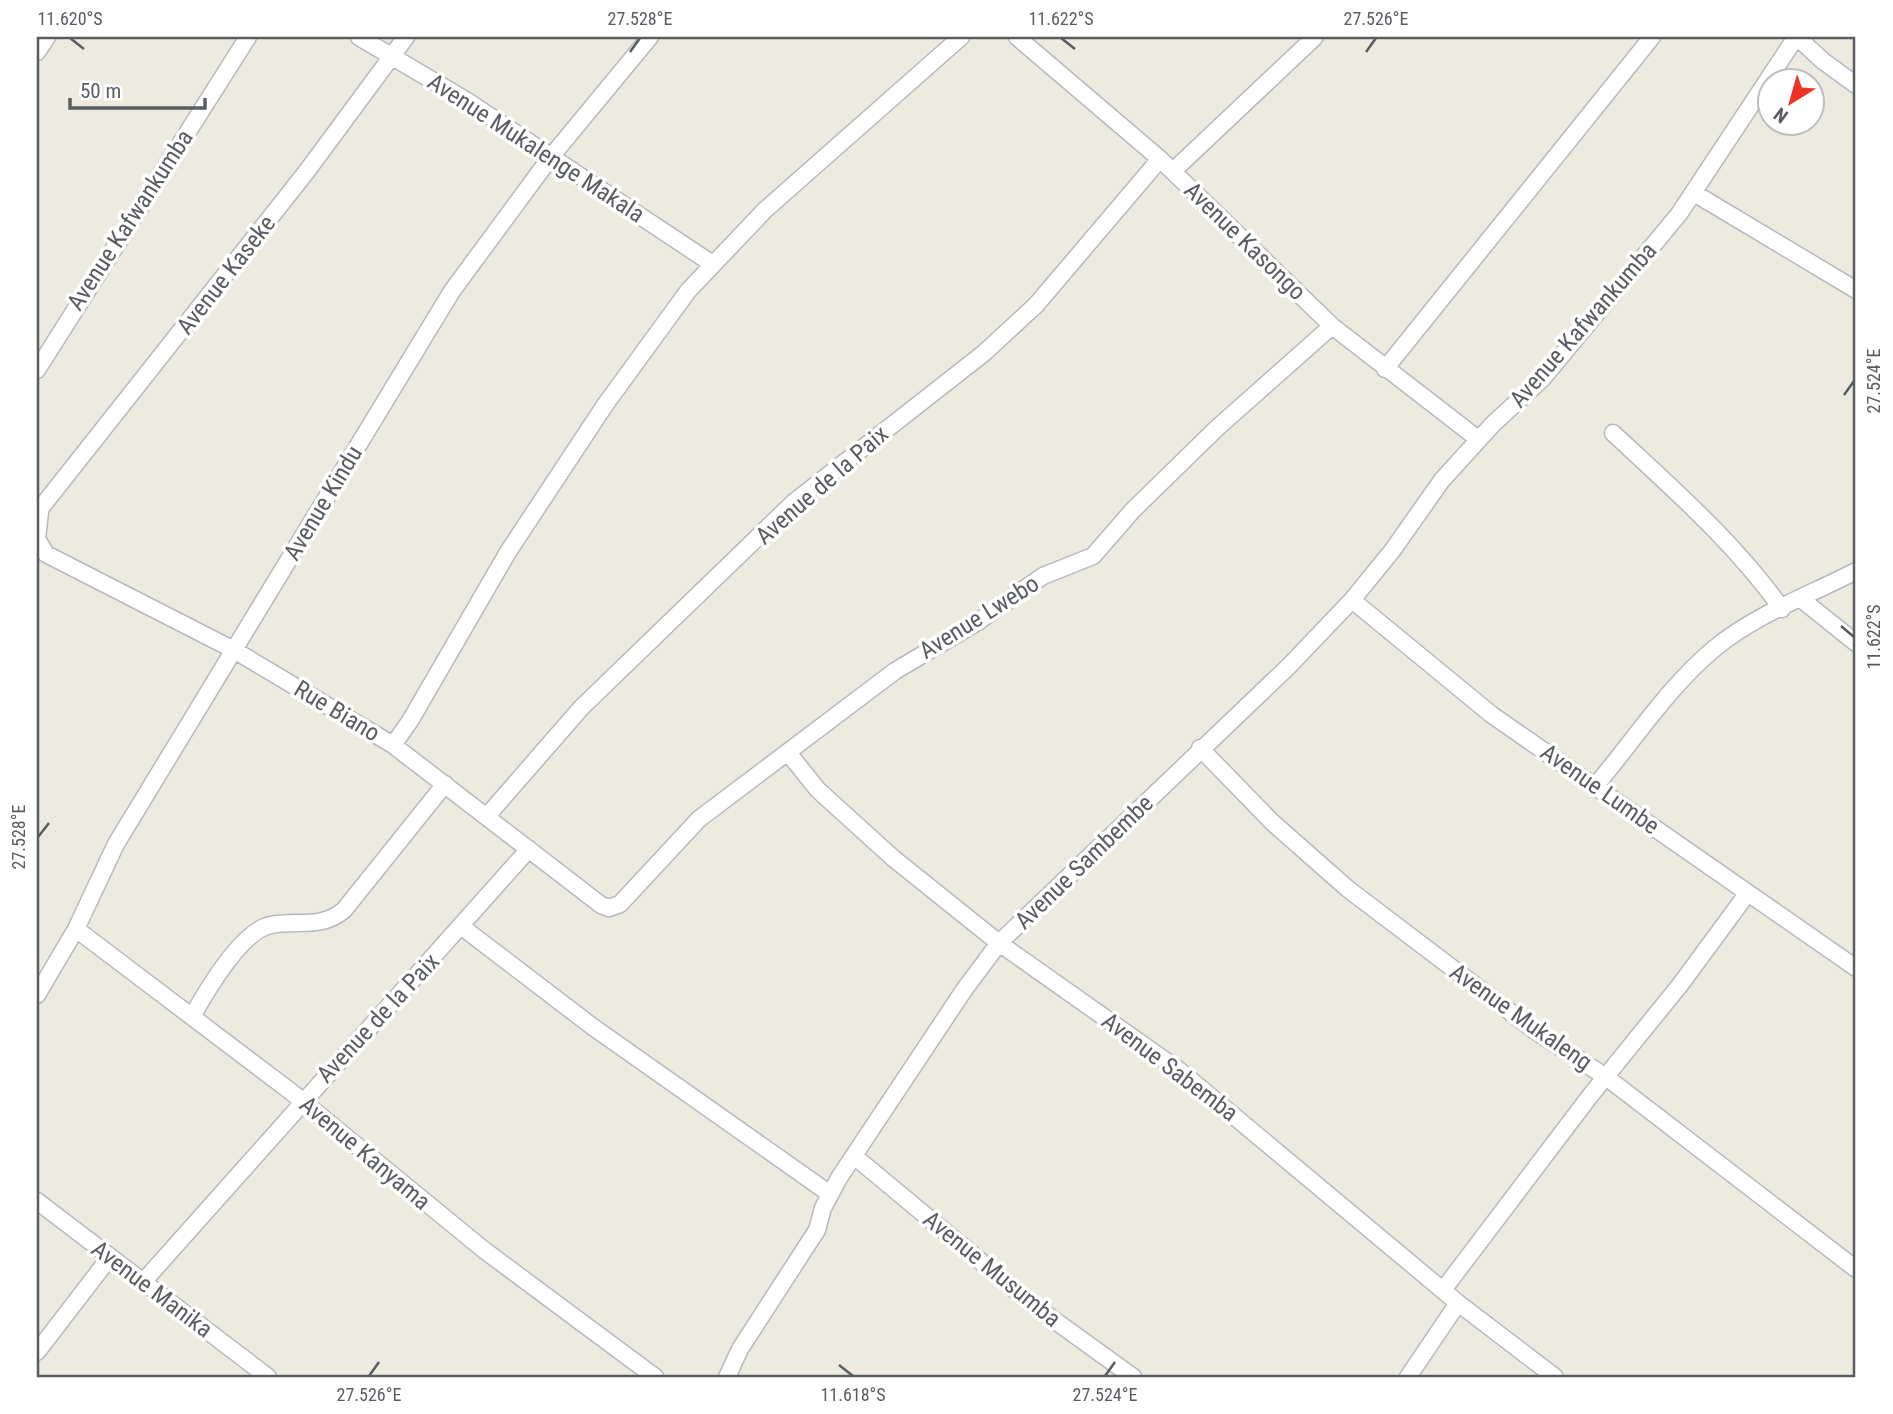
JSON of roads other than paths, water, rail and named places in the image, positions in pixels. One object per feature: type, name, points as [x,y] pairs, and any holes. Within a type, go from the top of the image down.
[{"type":"street","points":[[37,52],[47,37]]},
{"type":"street","name":"Avenue Kafwankumba","points":[[37,370],[248,37]]},
{"type":"street","name":"Avenue Mukalenge Makala","points":[[359,37],[467,101],[711,263]]},
{"type":"street","name":"Avenue Kaseke","points":[[38,507],[307,171],[406,37]]},
{"type":"street","name":"Avenue Kindu","points":[[37,995],[76,929],[116,844],[452,290],[550,158],[650,37]]},
{"type":"street","points":[[393,745],[410,721],[502,561],[590,428],[711,263],[765,210],[961,37]]},
{"type":"street","name":"Avenue Kasongo","points":[[1017,37],[1160,159],[1332,326],[1478,439]]},
{"type":"street","points":[[1173,171],[1315,37]]},
{"type":"street","points":[[1385,369],[1652,37]]},
{"type":"street","points":[[1797,37],[1856,86]]},
{"type":"street","name":"Avenue Kafwankumba","points":[[1352,600],[1392,551],[1442,480],[1478,439],[1543,378],[1638,266],[1694,193],[1797,37]]},
{"type":"street","name":"Avenue de la Paix","points":[[487,816],[581,708],[794,502],[984,353],[1036,305],[1160,159]]},
{"type":"street","points":[[1694,193],[1856,290]]},
{"type":"street","name":"Avenue Lwebo","points":[[620,904],[699,819],[930,648],[979,621],[1043,576],[1089,559],[1133,510],[1217,428],[1332,326]]},
{"type":"street","points":[[1613,433],[1707,521],[1758,576],[1782,608]]},
{"type":"street","name":"Rue Biano","points":[[38,507],[37,539],[46,554],[234,650],[393,745],[601,905],[609,908],[620,904]]},
{"type":"street","points":[[1596,785],[1686,674],[1716,647],[1745,626],[1856,571]]},
{"type":"street","points":[[1801,599],[1856,643]]},
{"type":"street","name":"Avenue Sambembe","points":[[727,1377],[740,1349],[817,1230],[830,1194],[964,990],[999,943],[1110,839],[1200,748],[1289,666],[1352,600]]},
{"type":"street","name":"Avenue Lumbe","points":[[1352,600],[1492,715],[1856,968]]},
{"type":"street","name":"Avenue Mukaleng","points":[[1200,748],[1320,865],[1534,1030],[1606,1077],[1856,1269]]},
{"type":"street","name":"Avenue Sabemba","points":[[789,754],[818,790],[860,830],[999,943],[1180,1071],[1458,1303],[1555,1377]]},
{"type":"street","points":[[193,1015],[206,993],[254,932],[268,925],[321,922],[333,919],[344,910],[445,784]]},
{"type":"street","name":"Avenue de la Paix","points":[[143,1282],[529,849]]},
{"type":"street","points":[[1443,1290],[1680,985],[1747,894]]},
{"type":"street","points":[[462,927],[593,1027],[830,1194]]},
{"type":"street","name":"Avenue Kanyama","points":[[76,929],[193,1015],[474,1243],[655,1377]]},
{"type":"street","name":"Avenue Musumba","points":[[854,1156],[1032,1304],[1133,1377]]},
{"type":"street","name":"Avenue Manika","points":[[37,1201],[268,1377]]},
{"type":"street","points":[[37,1352],[110,1257]]},
{"type":"street","points":[[1408,1377],[1458,1303]]}]
